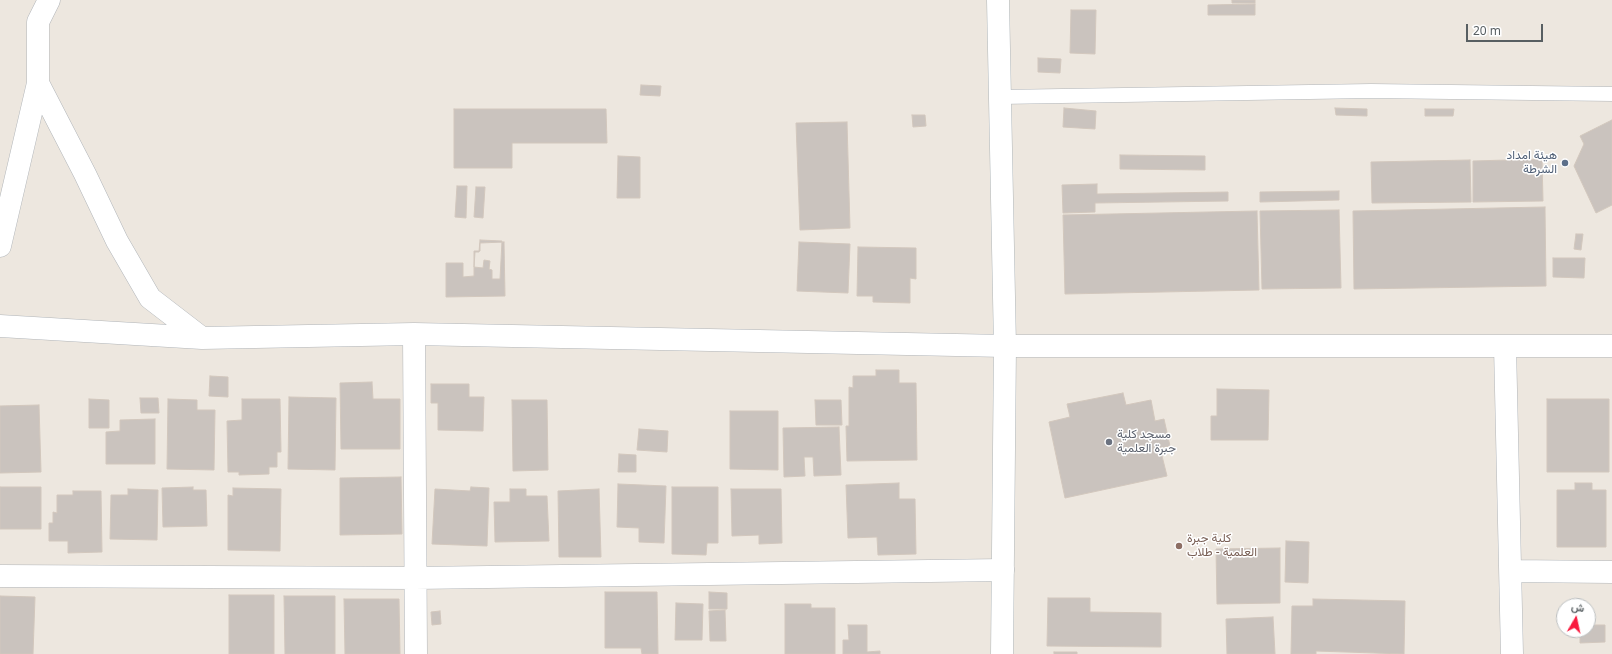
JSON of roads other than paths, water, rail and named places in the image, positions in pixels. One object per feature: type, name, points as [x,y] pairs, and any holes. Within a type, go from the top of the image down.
[{"type":"street","points":[[0,246],[38,83],[38,22],[49,0]]},
{"type":"street","points":[[998,0],[1005,346],[1002,654]]},
{"type":"street","points":[[38,83],[85,174],[117,241],[150,298],[202,338]]},
{"type":"street","points":[[0,326],[202,338],[414,334],[1005,346],[1612,346]]},
{"type":"street","points":[[414,334],[416,654]]},
{"type":"street","points":[[1505,346],[1512,654]]},
{"type":"street","points":[[0,576],[416,578],[1004,570]]},
{"type":"street","points":[[1511,571],[1612,572]]},
{"type":"lane","points":[[1000,97],[1371,91],[1612,94]]},
{"type":"place","name":"هيئة امداد الشرطة","points":[[1565,163]]},
{"type":"place","name":"مسجد كلية جبرة العلمية","points":[[1109,442]]},
{"type":"place","name":"كلية جبرة العلمية - طلاب","points":[[1179,546]]}]
